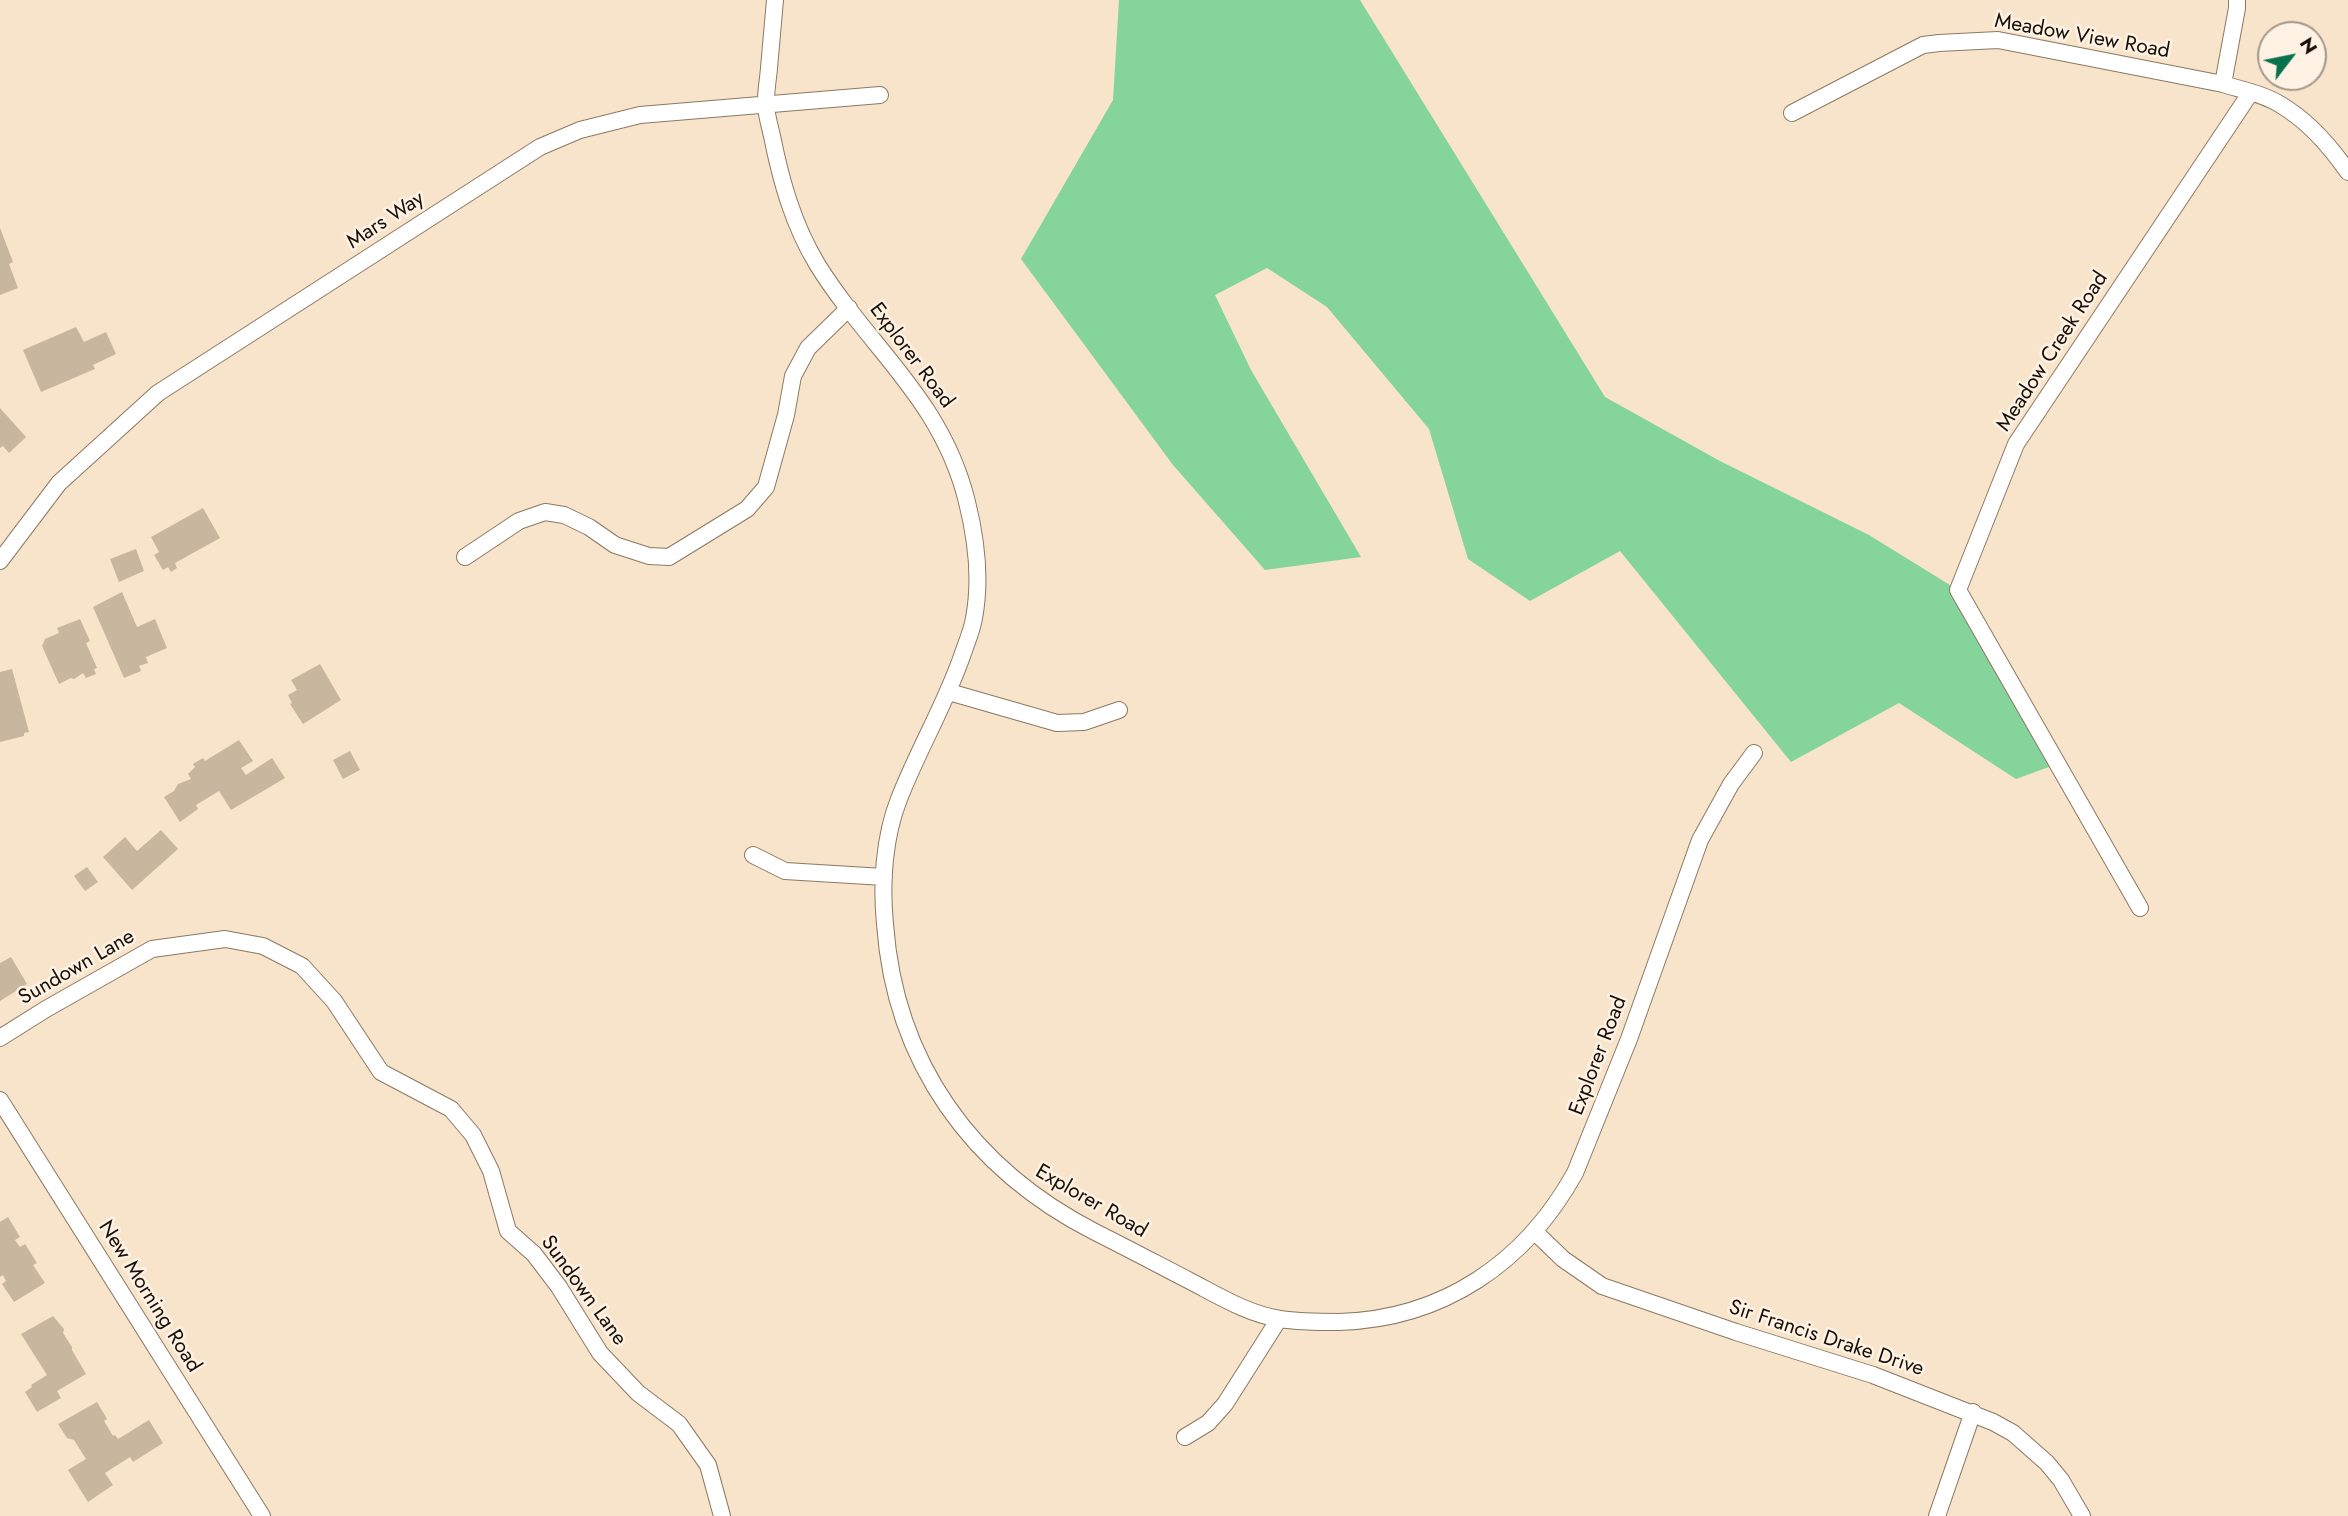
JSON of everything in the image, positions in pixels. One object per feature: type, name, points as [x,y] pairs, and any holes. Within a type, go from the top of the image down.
[{"type":"street","name":"Explorer Road","points":[[775,0],[765,105],[793,217],[817,264],[916,392],[932,417],[958,472],[967,501],[976,561],[974,621],[949,692],[898,800],[890,831],[883,910],[886,942],[899,1006],[928,1075],[957,1120],[977,1144],[1022,1187],[1072,1220],[1237,1306],[1279,1319],[1353,1321],[1380,1318],[1421,1307],[1459,1291],[1483,1277],[1535,1232],[1563,1194],[1584,1151],[1629,1039],[1700,840],[1731,783],[1754,753]]},
{"type":"street","points":[[2223,84],[2238,8],[2237,0]]},
{"type":"street","name":"Meadow View Road","points":[[1792,113],[1923,46],[1998,40],[2223,84],[2251,92],[2280,104],[2300,119],[2336,155],[2348,172]]},
{"type":"street","name":"Meadow Creek Road","points":[[2140,908],[1958,590],[2016,444],[2251,92]]},
{"type":"street","name":"Mars Way","points":[[0,561],[60,483],[158,393],[540,147],[580,130],[640,115],[880,95]]},
{"type":"street","points":[[465,557],[519,521],[545,512],[564,515],[577,521],[615,545],[649,556],[669,557],[747,509],[766,487],[786,415],[793,376],[808,348],[849,308]]},
{"type":"street","points":[[949,692],[1057,723],[1084,722],[1119,710]]},
{"type":"street","points":[[753,855],[785,871],[884,877]]},
{"type":"street","name":"Sundown Lane","points":[[0,1038],[152,949],[225,939],[263,946],[302,966],[334,1001],[381,1072],[451,1109],[473,1135],[491,1171],[508,1231],[534,1254],[559,1287],[600,1353],[638,1393],[678,1424],[708,1465],[722,1516]]},
{"type":"street","name":"New Morning Road","points":[[0,1100],[262,1516]]},
{"type":"street","name":"Sir Francis Drake Drive","points":[[1535,1232],[1563,1259],[1602,1286],[1873,1375],[1973,1412],[2013,1433],[2031,1447],[2061,1480],[2082,1516]]},
{"type":"street","points":[[1185,1437],[1208,1423],[1225,1404],[1279,1319]]},
{"type":"street","points":[[1937,1516],[1973,1412]]},
{"type":"green space","points":[[1119,0],[1360,0],[1605,397],[1720,461],[1869,535],[1958,590],[2057,764],[2016,779],[1899,703],[1791,762],[1620,551],[1530,601],[1468,559],[1429,429],[1327,307],[1267,268],[1215,295],[1251,370],[1361,557],[1265,570],[1173,465],[1021,259],[1113,100]]},
{"type":"building","points":[[0,228],[13,262],[9,264],[18,288],[0,295]]},
{"type":"building","points":[[76,327],[84,342],[106,332],[116,354],[93,365],[95,369],[41,392],[23,350]]},
{"type":"building","points":[[0,408],[26,437],[9,453],[3,446],[0,448]]},
{"type":"building","points":[[203,508],[220,538],[175,563],[177,568],[171,572],[168,567],[163,570],[154,555],[159,552],[151,537]]},
{"type":"building","points":[[136,549],[144,571],[119,582],[110,559]]},
{"type":"building","points":[[122,592],[137,627],[155,619],[167,648],[146,657],[148,663],[139,666],[141,671],[124,678],[93,607]]},
{"type":"building","points":[[80,619],[90,641],[86,643],[97,668],[94,669],[96,674],[86,678],[83,673],[59,684],[42,646],[45,639],[59,633],[57,628]]},
{"type":"building","points":[[320,664],[341,700],[303,724],[290,704],[292,703],[288,695],[297,690],[291,680]]},
{"type":"building","points":[[12,669],[29,732],[24,733],[24,736],[0,742],[0,672]]},
{"type":"building","points":[[239,740],[253,761],[241,768],[246,775],[272,758],[285,778],[231,810],[219,791],[196,805],[198,809],[180,822],[164,797],[174,791],[178,784],[191,779],[188,774],[195,767],[193,764],[203,758],[205,761]]},
{"type":"building","points":[[350,751],[360,770],[343,779],[333,760]]},
{"type":"building","points":[[161,830],[178,849],[132,890],[103,857],[125,837],[137,851]]},
{"type":"building","points":[[87,867],[98,882],[85,891],[74,876]]},
{"type":"building","points":[[11,957],[27,984],[0,1001],[0,963]]},
{"type":"building","points":[[8,1217],[20,1237],[15,1240],[20,1247],[25,1244],[37,1263],[33,1265],[45,1283],[14,1302],[2,1284],[6,1281],[3,1275],[0,1277],[0,1222]]},
{"type":"building","points":[[53,1316],[64,1329],[63,1333],[86,1374],[57,1391],[61,1398],[37,1412],[25,1392],[47,1375],[21,1334]]},
{"type":"building","points":[[97,1402],[113,1436],[118,1439],[149,1420],[163,1443],[133,1462],[130,1457],[105,1473],[113,1485],[88,1502],[68,1470],[86,1459],[74,1440],[67,1438],[58,1424]]}]
